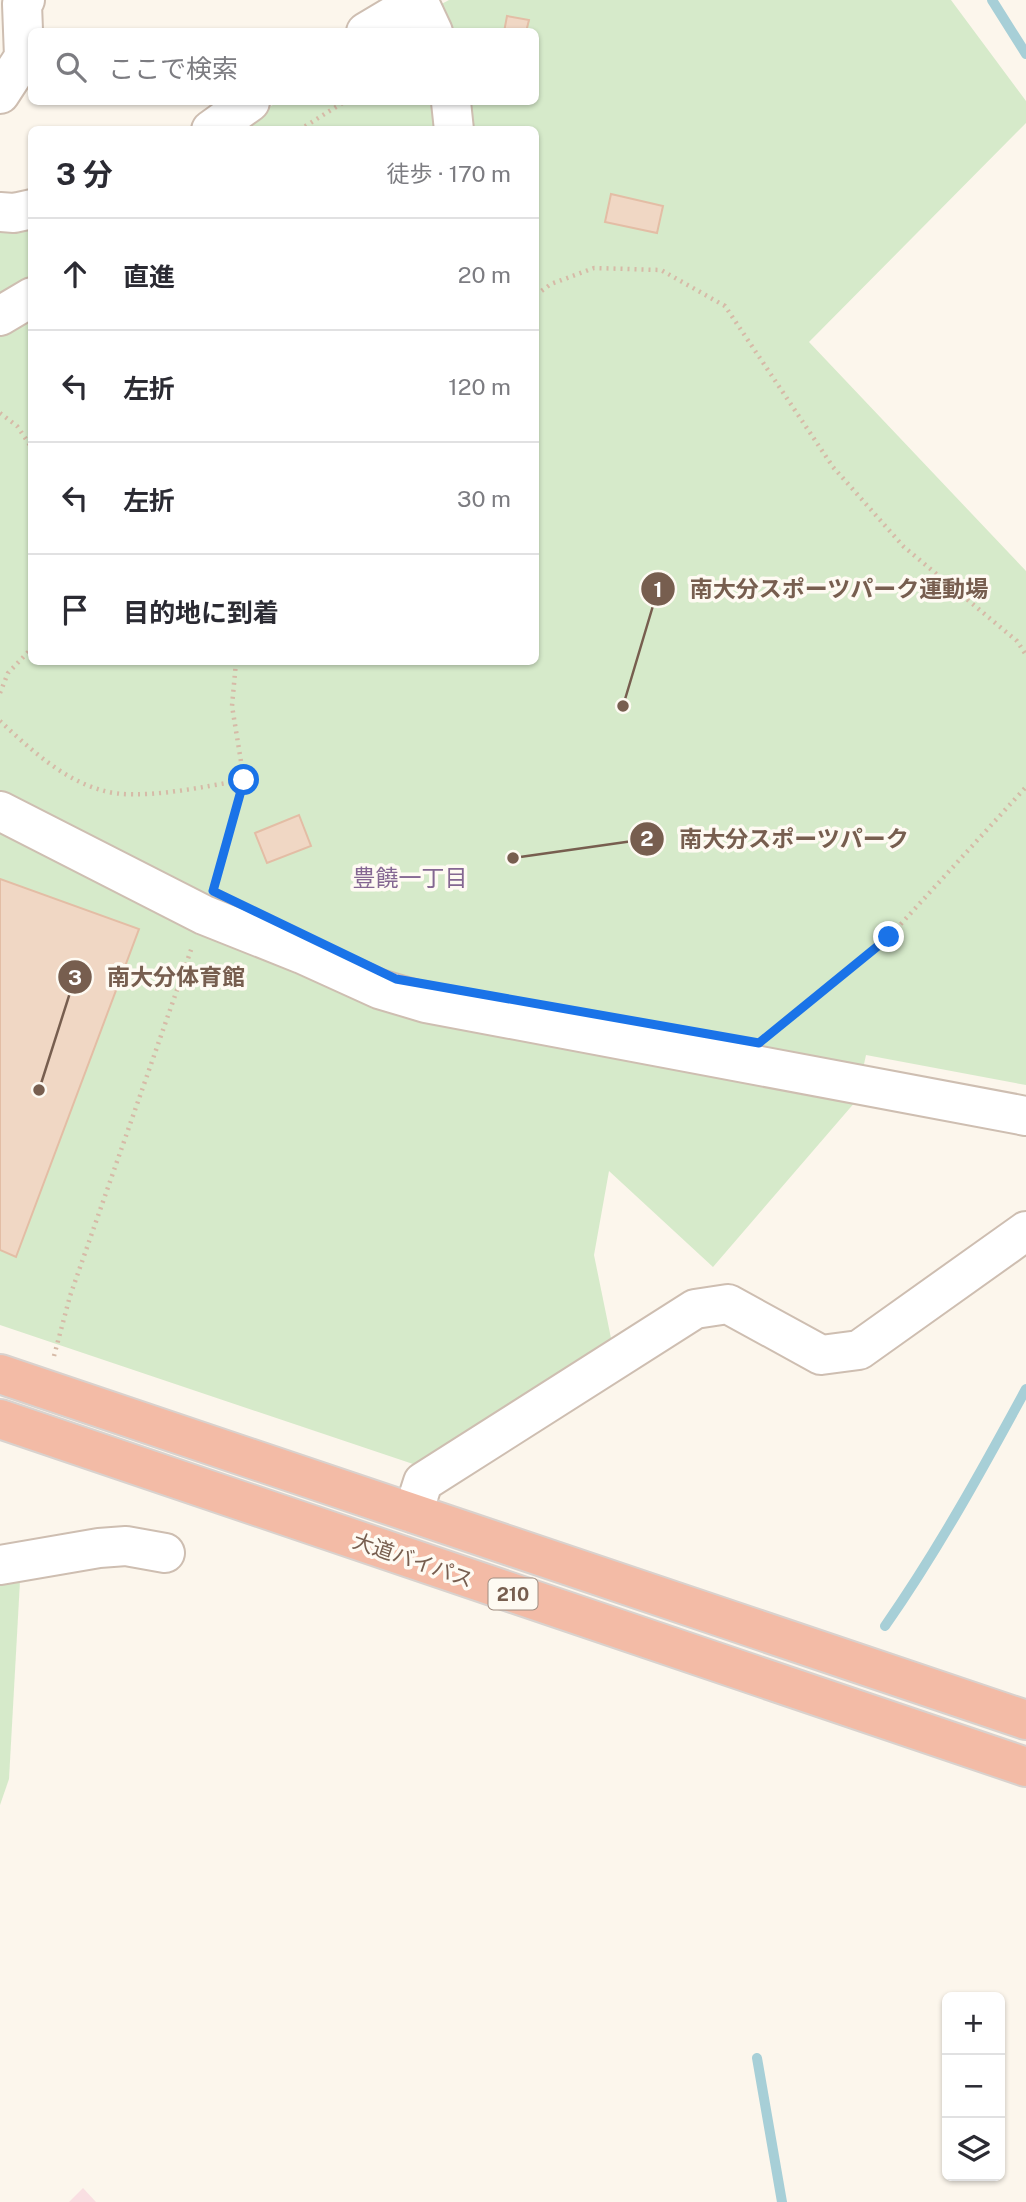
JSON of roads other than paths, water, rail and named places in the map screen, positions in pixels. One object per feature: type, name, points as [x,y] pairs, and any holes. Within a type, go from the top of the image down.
[{"type":"highway","name":"大道バイパス","points":[[0,1374],[1026,1720]]},
{"type":"highway","name":"大道バイパス","points":[[0,1419],[1026,1767]]},
{"type":"street","points":[[13,75],[22,4],[25,0]]},
{"type":"street","points":[[373,28],[419,0],[431,28]]},
{"type":"street","points":[[217,126],[246,105]]},
{"type":"street","points":[[452,105],[454,126]]},
{"type":"street","points":[[0,212],[28,210]]},
{"type":"street","points":[[0,316],[28,299]]},
{"type":"street","points":[[0,811],[209,903],[302,954],[379,989],[426,1003],[1026,1116]]},
{"type":"street","points":[[413,1513],[424,1482],[695,1309],[728,1304],[821,1355],[859,1350],[1026,1231]]},
{"type":"street","points":[[0,1565],[126,1546],[165,1553]]},
{"type":"waterway","points":[[992,0],[1026,54]]},
{"type":"waterway","points":[[885,1626],[941,1539],[1026,1389]]},
{"type":"waterway","points":[[757,2058],[782,2202]]},
{"type":"place","name":"南大分スポーツパーク運動場","points":[[623,706]]},
{"type":"place","name":"南大分スポーツパーク","points":[[513,858]]},
{"type":"place","name":"南大分体育館","points":[[39,1090]]},
{"type":"district","name":"豊饒一丁目","points":[[410,877]]}]
